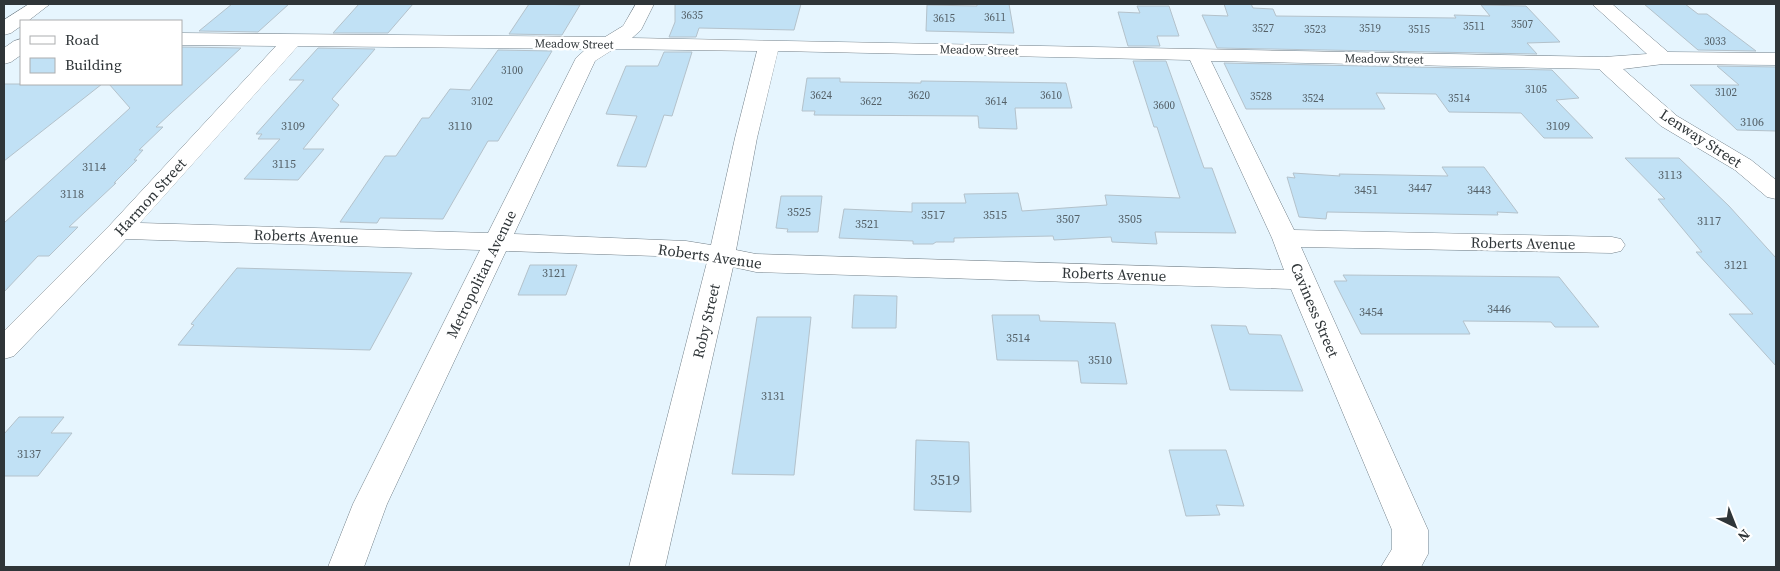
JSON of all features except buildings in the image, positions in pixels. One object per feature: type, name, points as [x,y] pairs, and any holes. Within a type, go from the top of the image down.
[{"type":"street","points":[[4,29],[41,4]]},
{"type":"street","name":"Metropolitan Avenue","points":[[346,567],[370,504],[586,58],[631,30],[645,4]]},
{"type":"street","points":[[1601,4],[1663,58]]},
{"type":"street","points":[[4,36],[20,36]]},
{"type":"street","name":"Meadow Street","points":[[182,39],[769,45],[1604,63],[1638,62],[1663,58],[1776,60]]},
{"type":"street","name":"Harmon Street","points":[[4,349],[119,231],[292,41]]},
{"type":"street","name":"Roby Street","points":[[647,567],[722,256],[746,138],[769,45]]},
{"type":"street","points":[[4,58],[20,46]]},
{"type":"street","name":"Caviness Street","points":[[1198,55],[1285,238],[1301,280],[1410,530],[1410,554],[1399,567]]},
{"type":"street","name":"Lenway Street","points":[[1604,63],[1669,120],[1743,165],[1776,192]]},
{"type":"street","name":"Roberts Avenue","points":[[119,231],[686,249],[756,263],[1301,280]]},
{"type":"street","name":"Roberts Avenue","points":[[1285,238],[1612,245]]}]
